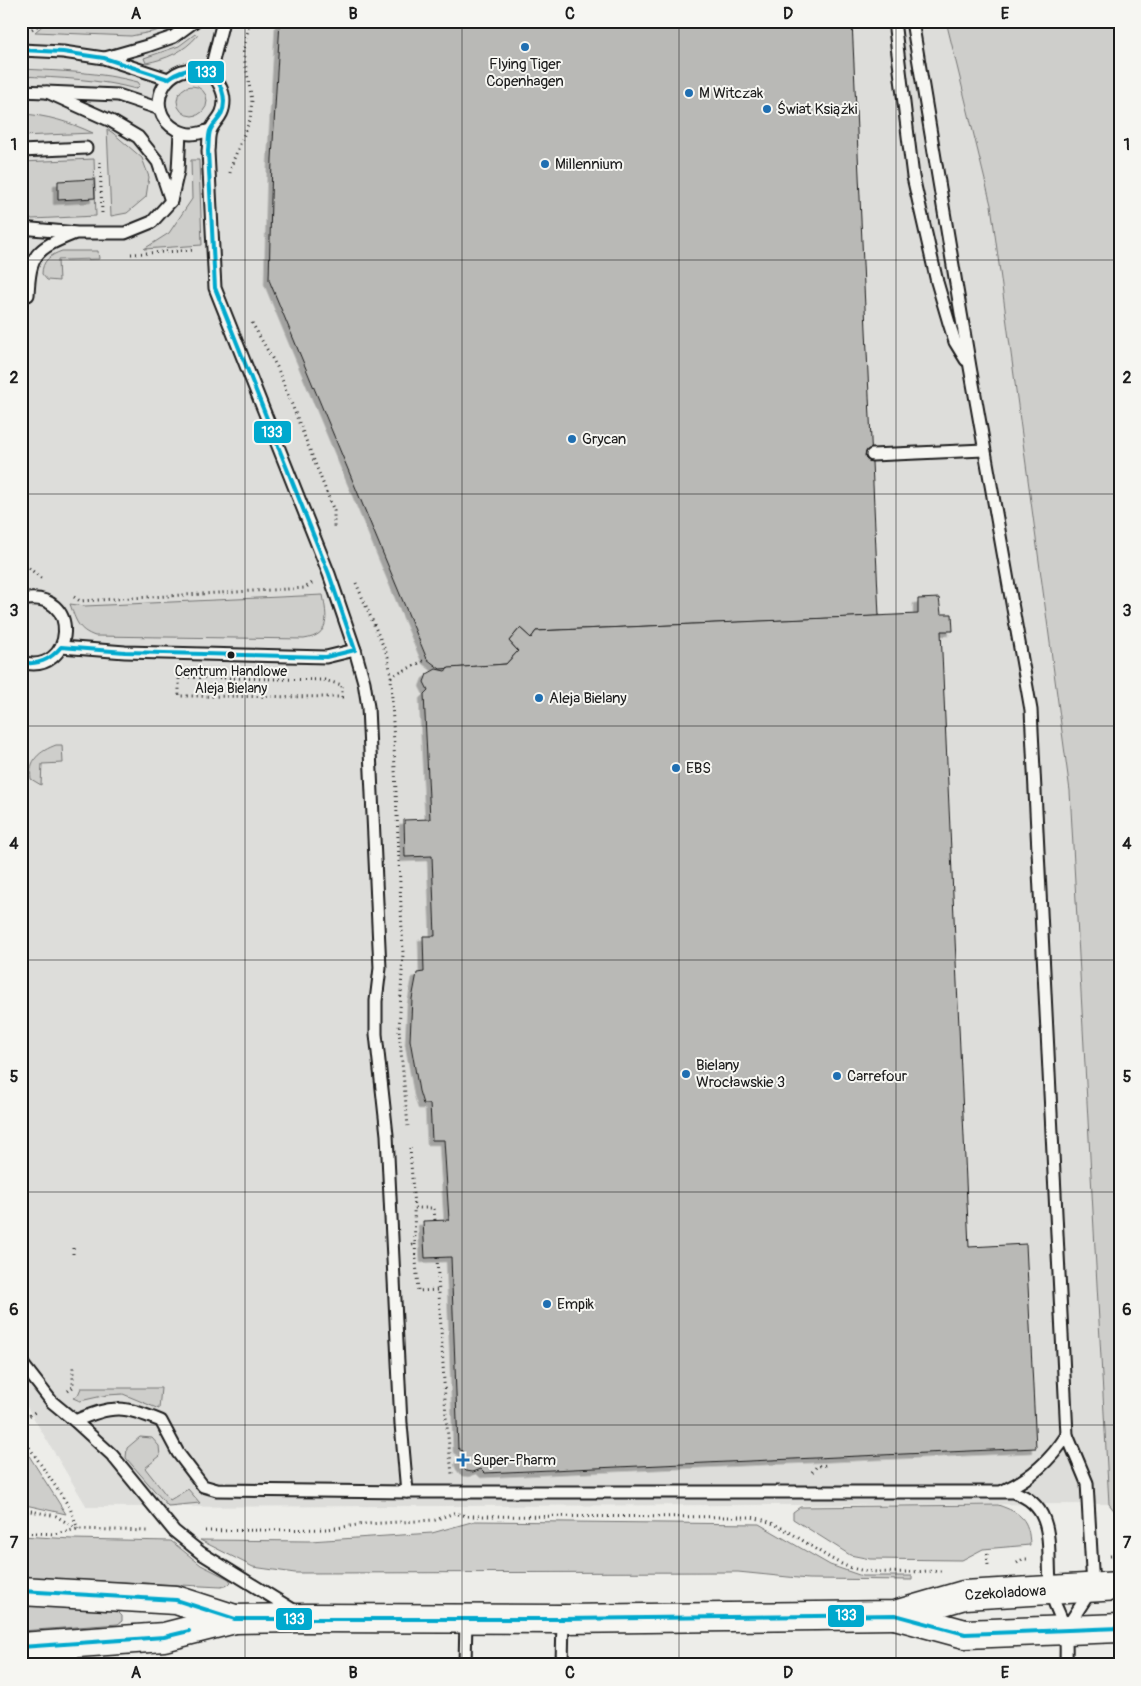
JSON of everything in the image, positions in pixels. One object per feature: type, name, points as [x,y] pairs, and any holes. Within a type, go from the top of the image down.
[{"type":"street","name":"Czekoladowa","points":[[21,1647],[164,1637],[235,1619],[563,1619],[895,1615],[964,1595],[1120,1586]]},
{"type":"street","name":"Czekoladowa","points":[[21,1591],[176,1600],[235,1619]]},
{"type":"street","name":"Czekoladowa","points":[[895,1615],[965,1634],[1120,1628]]},
{"type":"lane","points":[[104,58],[173,37],[195,21]]},
{"type":"lane","points":[[210,74],[223,21]]},
{"type":"lane","points":[[894,21],[913,176],[937,282],[949,323],[955,342],[970,367]]},
{"type":"lane","points":[[912,21],[984,450],[1031,710],[1067,1435],[1087,1483],[1093,1587],[1065,1631]]},
{"type":"lane","points":[[21,50],[63,52],[104,58],[168,79]]},
{"type":"lane","points":[[210,130],[191,134],[180,132],[171,127],[164,119],[160,109],[159,98],[162,88],[168,79],[177,72],[187,69],[198,69],[210,74],[222,90],[224,100],[221,116],[210,130],[208,151],[215,288],[329,574],[356,650],[364,682],[370,736],[380,968],[376,1001],[376,1034],[387,1135],[401,1424],[407,1492]]},
{"type":"lane","points":[[21,90],[118,95],[160,109]]},
{"type":"lane","points":[[47,92],[138,137],[158,162],[172,201]]},
{"type":"lane","points":[[21,228],[77,233],[125,232],[152,222],[172,201],[178,171],[180,132]]},
{"type":"lane","points":[[21,151],[86,148]]},
{"type":"lane","points":[[28,295],[29,275],[34,259],[48,244],[77,233]]},
{"type":"lane","points":[[872,455],[984,450]]},
{"type":"lane","points":[[21,600],[33,597],[44,599],[54,605],[65,624],[65,635],[61,647],[55,655],[46,661],[35,664],[21,662]]},
{"type":"lane","points":[[61,647],[125,652],[326,657],[356,650]]},
{"type":"lane","points":[[21,1362],[52,1402],[112,1455],[174,1531],[201,1553],[306,1618]]},
{"type":"lane","points":[[75,1421],[103,1409],[118,1408],[140,1413],[162,1422],[178,1453],[203,1486],[217,1490],[407,1492],[1013,1492],[1030,1500],[1039,1509],[1044,1520],[1050,1559],[1051,1591],[1065,1631],[1066,1665]]},
{"type":"lane","points":[[1003,1491],[1022,1482],[1038,1470],[1049,1460],[1067,1435]]},
{"type":"lane","points":[[465,1665],[466,1619]]},
{"type":"lane","points":[[562,1665],[563,1619]]},
{"type":"path","points":[[27,28],[34,29],[45,21]]},
{"type":"path","points":[[130,254],[194,250],[199,252]]},
{"type":"path","points":[[21,564],[23,563],[48,582]]},
{"type":"path","points":[[72,596],[80,601],[305,588],[317,579]]},
{"type":"path","points":[[391,677],[427,660]]},
{"type":"path","points":[[179,677],[324,680],[342,685],[342,697],[179,696],[179,677]]},
{"type":"path","points":[[435,1220],[434,1208],[414,1208],[418,1291],[439,1290]]},
{"type":"path","points":[[408,1245],[416,1244]]},
{"type":"path","points":[[73,1248],[73,1254]]},
{"type":"path","points":[[437,1258],[446,1417],[452,1477]]},
{"type":"path","points":[[66,1393],[73,1387],[73,1367]]},
{"type":"path","points":[[21,1422],[36,1411]]},
{"type":"path","points":[[21,1435],[70,1508],[78,1529]]},
{"type":"path","points":[[21,1509],[56,1516],[78,1529]]},
{"type":"path","points":[[21,1532],[54,1534],[78,1529],[174,1531],[328,1530],[364,1524],[436,1520],[454,1514],[467,1516],[751,1517],[764,1519],[782,1527],[839,1562],[859,1570],[868,1572],[948,1571]]},
{"type":"path","points":[[987,1554],[988,1567],[996,1566]]},
{"type":"path","points":[[1014,1565],[1023,1559]]},
{"type":"path","points":[[1097,1665],[1120,1658]]},
{"type":"shaded area","name":"Aleja Bielany","points":[[21,21],[946,21],[991,205],[1070,791],[1109,1504],[87,1507],[21,1397]]},
{"type":"shaded area","points":[[48,21],[127,21],[139,28],[143,21],[173,21],[156,31],[131,36],[35,32]]},
{"type":"shaded area","points":[[946,21],[1120,21],[1120,1518],[1109,1504],[1070,791],[991,205]]},
{"type":"shaded area","points":[[195,34],[198,35],[181,50],[168,57],[146,63],[144,58],[179,46]]},
{"type":"shaded area","points":[[21,69],[95,74],[138,82],[140,85],[136,89],[94,81],[21,76]]},
{"type":"shaded area","points":[[192,86],[203,90],[207,101],[203,112],[192,116],[181,112],[177,101],[181,90]]},
{"type":"shaded area","points":[[21,114],[58,120],[93,133],[21,136]]},
{"type":"shaded area","points":[[107,129],[142,158],[149,177],[146,197],[127,213],[111,216]]},
{"type":"shaded area","points":[[94,159],[96,216],[32,219],[21,216],[21,162]]},
{"type":"shaded area","points":[[191,160],[199,160],[202,245],[144,249],[169,233],[192,199]]},
{"type":"shaded area","points":[[62,251],[98,251],[99,259],[58,260],[59,281],[47,280],[42,274],[43,265],[54,254]]},
{"type":"shaded area","points":[[323,595],[326,618],[323,629],[319,634],[304,639],[95,636],[81,628],[70,604],[85,606]]},
{"type":"shaded area","points":[[56,745],[62,745],[63,763],[42,764],[41,785],[31,779],[33,761],[40,753]]},
{"type":"shaded area","points":[[81,1388],[161,1388],[159,1409],[123,1394],[107,1395],[80,1401],[73,1398],[78,1395]]},
{"type":"shaded area","points":[[140,1437],[152,1438],[159,1446],[160,1456],[145,1468],[170,1500],[188,1489],[200,1503],[168,1506],[126,1458],[127,1448]]},
{"type":"shaded area","points":[[21,1443],[66,1514],[21,1504]]},
{"type":"shaded area","points":[[998,1505],[1018,1514],[1026,1523],[1030,1545],[983,1549],[962,1560],[870,1559],[850,1555],[793,1519],[793,1512],[800,1507]]},
{"type":"shaded area","points":[[475,1521],[759,1524],[830,1565],[862,1576],[912,1576],[912,1580],[808,1579],[738,1572],[295,1573],[253,1567],[200,1540],[310,1541],[432,1533]]},
{"type":"shaded area","points":[[21,1536],[171,1541],[201,1565],[229,1579],[231,1582],[221,1587],[21,1577]]},
{"type":"shaded area","points":[[21,1605],[117,1611],[122,1616],[122,1621],[118,1624],[21,1631]]},
{"type":"building","points":[[280,21],[852,21],[879,616],[536,631],[531,638],[520,628],[509,641],[518,651],[506,664],[440,669],[427,659],[269,280],[272,159]]},
{"type":"building","points":[[94,179],[95,198],[58,200],[58,181]]},
{"type":"building","points":[[939,598],[941,614],[952,614],[953,631],[941,631],[969,1247],[1026,1244],[1036,1448],[485,1473],[481,1469],[473,1472],[466,1471],[459,1460],[463,1452],[458,1448],[451,1257],[425,1258],[423,1221],[449,1220],[444,1140],[432,1140],[430,1104],[423,1104],[410,1040],[412,999],[417,973],[424,972],[423,936],[435,936],[432,856],[405,857],[404,820],[430,819],[424,694],[428,690],[424,682],[427,674],[436,669],[445,671],[449,668],[506,664],[518,651],[509,641],[520,628],[531,638],[536,631],[918,614],[918,599]]},
{"type":"transit line","name":"133","points":[[21,50],[63,52],[104,58],[168,79],[176,74],[195,70],[211,75],[219,84],[224,103],[220,117],[210,131],[208,151],[215,288],[329,574],[355,650],[326,657],[125,652],[61,647],[43,661],[33,663],[21,662]]},
{"type":"transit line","name":"133","points":[[21,1591],[176,1600],[235,1619],[563,1619],[895,1615],[965,1634],[1120,1628]]},
{"type":"transit line","name":"133","points":[[21,1647],[164,1637],[189,1631]]},
{"type":"place","name":"Flying Tiger Copenhagen","points":[[525,47]]},
{"type":"place","name":"M Witczak","points":[[689,93]]},
{"type":"place","name":"Świat Książki","points":[[767,109]]},
{"type":"place","name":"Millennium","points":[[545,164]]},
{"type":"place","name":"Grycan","points":[[572,439]]},
{"type":"place","name":"Centrum Handlowe Aleja Bielany","points":[[231,655]]},
{"type":"place","name":"Aleja Bielany","points":[[539,698]]},
{"type":"place","name":"EBS","points":[[676,768]]},
{"type":"place","name":"Bielany Wrocławskie 3","points":[[686,1074]]},
{"type":"place","name":"Carrefour","points":[[837,1076]]},
{"type":"place","name":"Empik","points":[[547,1304]]},
{"type":"place","name":"Super-Pharm","points":[[463,1460]]}]
